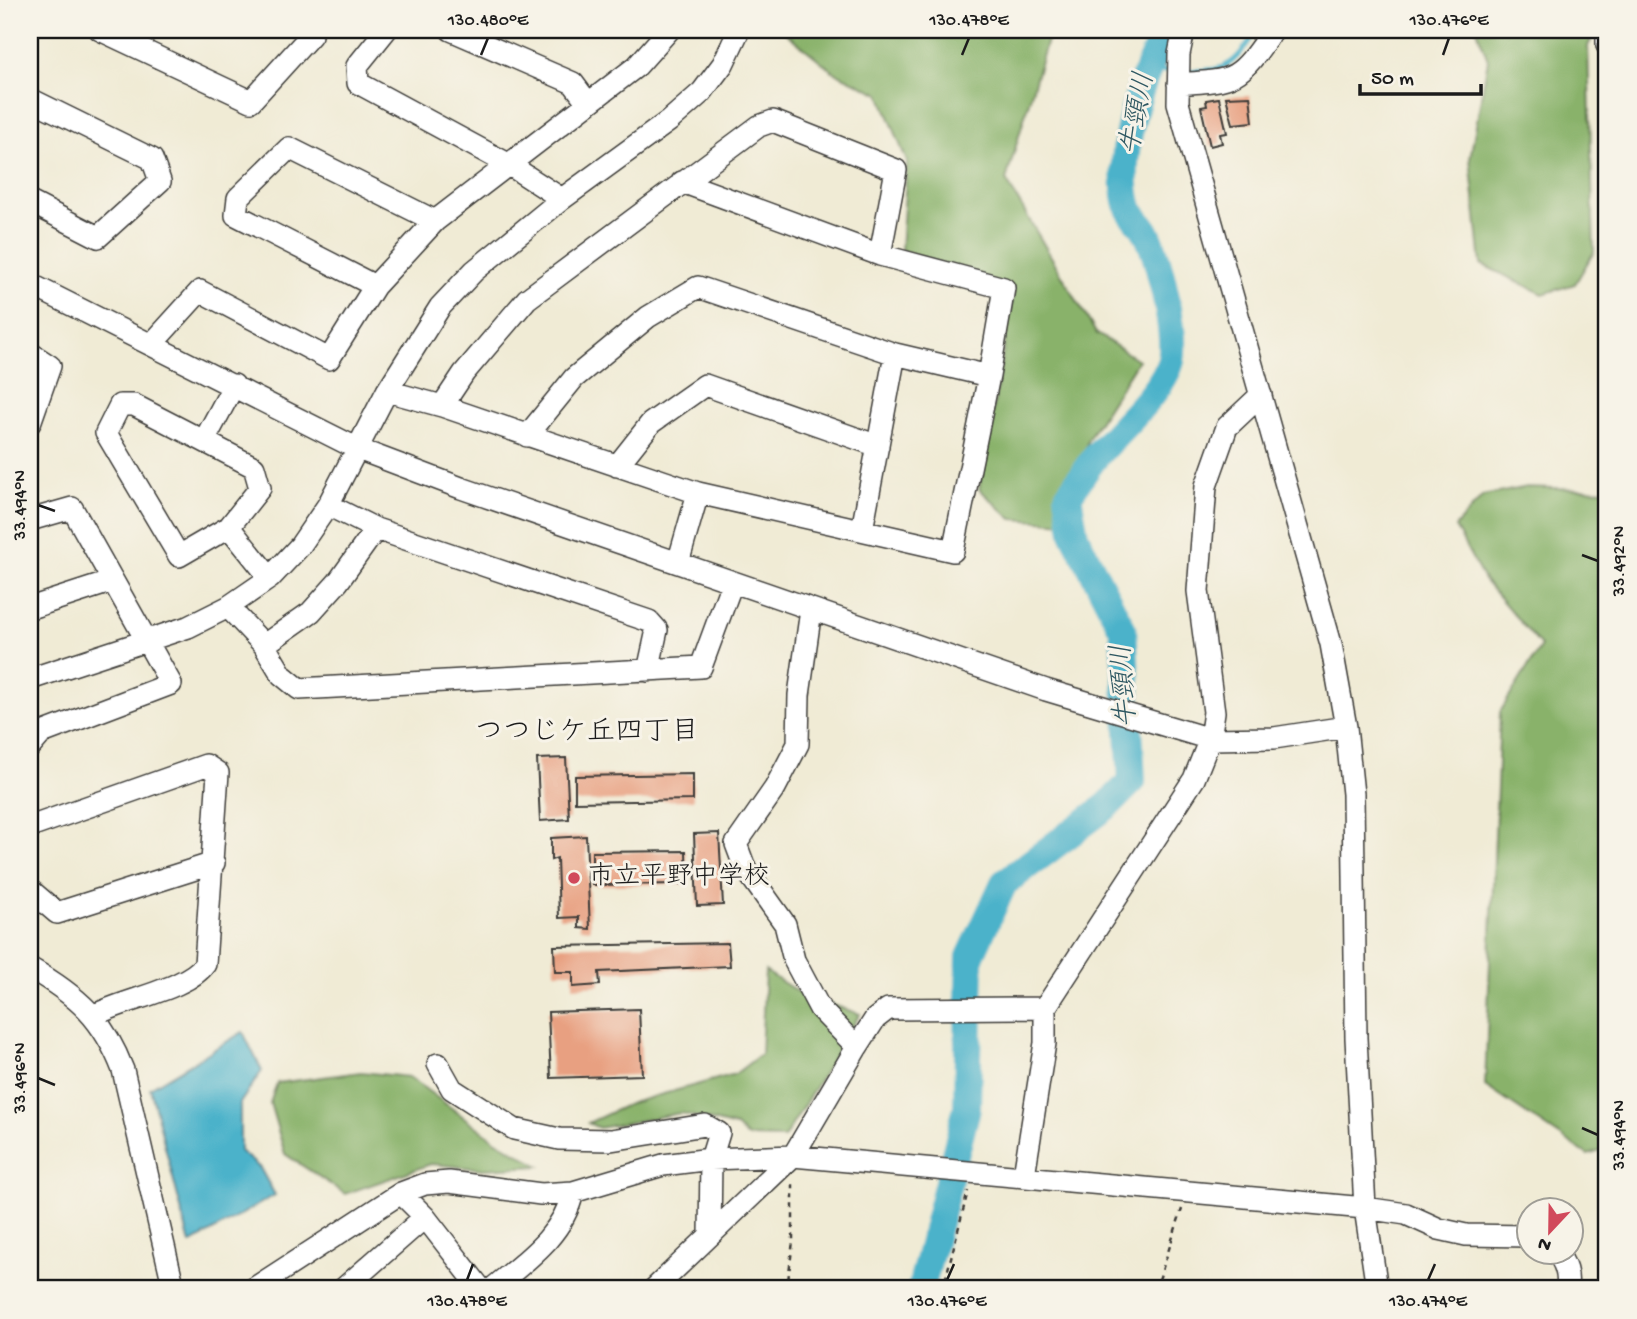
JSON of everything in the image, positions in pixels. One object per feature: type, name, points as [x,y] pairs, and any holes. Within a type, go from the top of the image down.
[{"type":"street","points":[[100,30],[251,102],[311,35],[309,30]]},
{"type":"street","points":[[386,30],[357,66],[358,83],[508,164],[562,199]]},
{"type":"street","points":[[451,30],[573,83],[588,103]]},
{"type":"street","points":[[151,345],[201,291],[329,359],[375,286],[435,221],[638,66],[669,30]]},
{"type":"street","points":[[1184,30],[1179,54],[1178,103],[1331,644],[1346,727],[1353,794],[1356,1038],[1365,1208],[1377,1289]]},
{"type":"street","points":[[1178,84],[1225,81],[1242,71],[1273,30]]},
{"type":"street","points":[[30,679],[188,627],[228,607],[270,578],[300,546],[328,505],[387,391],[440,307],[474,271],[562,199],[669,121],[702,92],[723,64],[737,31]]},
{"type":"street","points":[[1607,38],[1607,45]]},
{"type":"street","points":[[30,99],[152,159],[160,181],[97,237],[30,202]]},
{"type":"street","points":[[442,406],[464,373],[527,299],[759,126],[773,121],[896,170],[880,255]]},
{"type":"street","points":[[375,286],[236,215],[238,198],[289,148],[435,221]]},
{"type":"street","points":[[387,391],[442,406],[698,494],[953,551],[1004,288],[880,255],[682,182]]},
{"type":"street","points":[[30,284],[359,449],[732,583],[1094,706],[1210,739],[1274,738],[1346,727]]},
{"type":"street","points":[[527,436],[574,378],[648,317],[698,287],[895,355],[989,376]]},
{"type":"street","points":[[30,353],[50,366],[30,423]]},
{"type":"street","points":[[862,530],[895,355]]},
{"type":"street","points":[[204,441],[234,385]]},
{"type":"street","points":[[617,466],[650,423],[705,385],[878,446]]},
{"type":"street","points":[[1024,1175],[1045,1043],[1045,1008],[1194,779],[1210,739],[1214,712],[1198,591],[1206,486],[1227,427],[1261,395]]},
{"type":"street","points":[[120,405],[134,405],[204,441],[254,467],[260,488],[229,527],[179,556],[106,433],[120,405]]},
{"type":"street","points":[[678,563],[698,494]]},
{"type":"street","points":[[328,505],[376,529],[649,621],[657,631],[648,671]]},
{"type":"street","points":[[30,520],[72,508],[171,684],[42,733],[30,747]]},
{"type":"street","points":[[229,527],[270,578]]},
{"type":"street","points":[[264,645],[311,612],[338,582],[376,529]]},
{"type":"street","points":[[30,608],[113,580]]},
{"type":"street","points":[[228,607],[264,645],[282,676],[299,689],[701,667],[732,583]]},
{"type":"street","points":[[811,610],[799,695],[798,744],[775,788],[736,844],[745,868],[785,924],[794,960],[820,1009],[857,1047]]},
{"type":"street","points":[[30,827],[206,765],[218,772],[208,951],[200,972],[188,981],[118,1003],[95,1015]]},
{"type":"street","points":[[30,890],[57,913],[214,863]]},
{"type":"street","points":[[30,968],[61,986],[95,1015],[113,1043],[123,1070],[174,1289]]},
{"type":"street","points":[[661,1287],[710,1235],[793,1156],[875,1019],[888,1009],[1045,1008]]},
{"type":"street","points":[[438,1064],[452,1089],[513,1129],[559,1139],[611,1140],[705,1125],[719,1133],[711,1159],[710,1235]]},
{"type":"street","points":[[253,1289],[401,1193],[425,1184],[449,1182],[528,1193],[573,1192],[663,1165],[711,1159],[793,1156],[929,1170],[1024,1175],[1188,1190],[1365,1208],[1406,1214],[1439,1229],[1466,1235],[1514,1236]]},
{"type":"street","points":[[492,1289],[549,1240],[569,1211],[573,1192]]},
{"type":"street","points":[[401,1193],[425,1217],[481,1289]]},
{"type":"street","points":[[343,1289],[425,1217]]},
{"type":"street","points":[[1564,1266],[1569,1282],[1566,1289]]},
{"type":"path","points":[[787,1289],[793,1241],[793,1156]]},
{"type":"path","points":[[943,1289],[973,1173]]},
{"type":"path","points":[[1156,1289],[1188,1190]]},
{"type":"green space","points":[[782,30],[1050,30],[1006,180],[1096,333],[1138,360],[1088,439],[1066,523],[1012,519],[979,489],[1014,291],[901,250],[907,162],[880,94],[834,72]]},
{"type":"green space","points":[[1477,30],[1596,30],[1588,46],[1594,252],[1575,284],[1543,294],[1481,264],[1470,158],[1488,60]]},
{"type":"green space","points":[[1527,487],[1607,490],[1607,1149],[1588,1155],[1485,1086],[1500,712],[1541,646],[1484,580],[1455,527],[1483,496]]},
{"type":"green space","points":[[765,971],[803,995],[860,1014],[784,1138],[747,1137],[736,1127],[681,1113],[599,1128],[588,1123],[631,1103],[735,1074],[761,1054]]},
{"type":"green space","points":[[361,1072],[409,1077],[495,1140],[540,1166],[484,1169],[431,1164],[345,1194],[285,1154],[270,1103],[277,1083]]},
{"type":"green space","points":[[52,1281],[88,1281],[94,1289],[47,1289]]},
{"type":"water","points":[[243,1032],[262,1071],[240,1103],[240,1151],[260,1168],[275,1195],[190,1244],[150,1088]]},
{"type":"building","points":[[1250,96],[1253,122],[1233,124],[1226,97]]},
{"type":"building","points":[[1219,98],[1227,133],[1220,134],[1222,143],[1210,146],[1201,107],[1207,106],[1206,100]]},
{"type":"building","points":[[566,758],[569,819],[540,821],[537,759]]},
{"type":"building","points":[[693,774],[693,800],[575,802],[575,776]]},
{"type":"building","points":[[719,833],[723,905],[697,906],[694,834]]},
{"type":"building","points":[[586,836],[590,929],[579,928],[579,917],[559,918],[557,858],[551,860],[551,838]]},
{"type":"building","points":[[686,851],[687,884],[592,885],[592,852]]},
{"type":"building","points":[[728,943],[730,966],[599,972],[600,985],[573,987],[573,972],[555,972],[554,946]]},
{"type":"building","points":[[639,1009],[642,1075],[551,1078],[548,1012]]},
{"type":"waterway","name":"牛頸川","points":[[921,1289],[967,1108],[970,957],[1004,883],[1107,806],[1132,781],[1123,630],[1075,536],[1068,496],[1096,456],[1159,384],[1171,360],[1169,314],[1161,274],[1145,230],[1129,208],[1125,188],[1125,165],[1133,116],[1148,68],[1168,30]]},
{"type":"waterway","points":[[1185,71],[1212,70],[1229,64],[1257,30]]},
{"type":"waterway","points":[[1145,71],[1173,71]]},
{"type":"place","name":"市立平野中学校","points":[[574,878]]},
{"type":"district","name":"つつじケ丘四丁目","points":[[587,733]]}]
